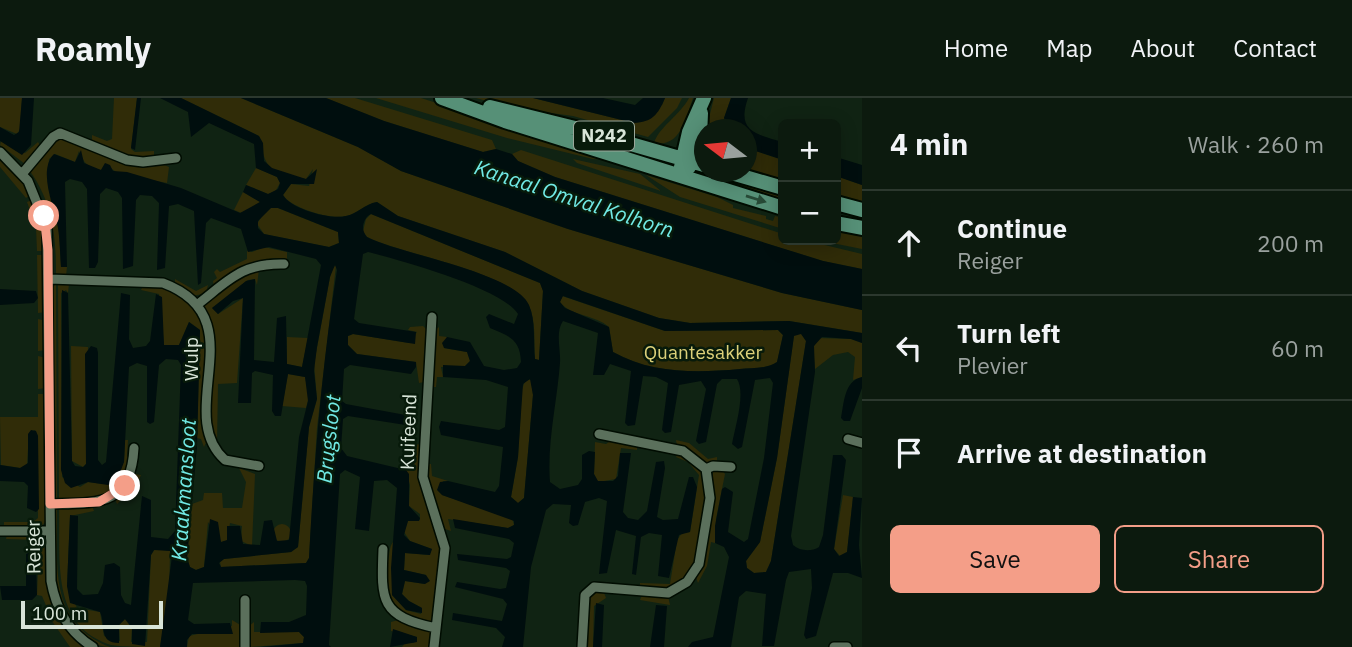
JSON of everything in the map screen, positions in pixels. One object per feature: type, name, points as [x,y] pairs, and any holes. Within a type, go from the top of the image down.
[{"type":"main road","name":"N242","points":[[442,98],[505,121],[778,206]]},
{"type":"main road","name":"N242","points":[[447,98],[550,121],[693,162]]},
{"type":"main road","points":[[681,176],[693,162],[701,137],[702,102]]},
{"type":"main road","points":[[757,180],[778,187]]},
{"type":"main road","points":[[841,205],[862,210]]},
{"type":"main road","points":[[841,224],[862,228]]},
{"type":"street","points":[[22,174],[53,136],[60,133],[127,160],[143,162],[176,158]]},
{"type":"street","name":"Reiger","points":[[0,152],[22,174],[36,195],[47,228],[51,581],[55,601],[68,625],[93,647]]},
{"type":"street","points":[[49,279],[163,283],[177,288],[198,304],[242,270],[261,264],[284,264]]},
{"type":"street","name":"Wulp","points":[[198,304],[211,335],[209,437],[225,460],[260,466]]},
{"type":"street","name":"Kuifeend","points":[[432,317],[423,477],[445,548],[434,647]]},
{"type":"street","points":[[582,647],[585,595],[594,587],[668,593],[694,574],[699,564],[710,498],[706,469],[683,451],[599,434]]},
{"type":"street","points":[[848,439],[862,443]]},
{"type":"street","points":[[50,504],[99,502],[116,494],[133,471],[134,448]]},
{"type":"street","points":[[706,469],[713,466],[731,467]]},
{"type":"street","points":[[0,531],[50,531]]},
{"type":"street","points":[[383,548],[381,589],[386,604],[401,619],[436,628]]},
{"type":"street","points":[[245,600],[245,647]]},
{"type":"street","points":[[834,647],[847,647]]},
{"type":"green space","points":[[0,98],[22,98],[20,129],[17,134],[0,127]]},
{"type":"green space","points":[[114,98],[137,98],[131,149],[135,152],[154,151],[154,157],[125,156],[92,141],[92,135],[107,141],[112,139]]},
{"type":"green space","points":[[181,98],[241,98],[358,147],[401,171],[568,229],[782,293],[862,310],[862,333],[789,321],[690,323],[659,318],[582,291],[505,252],[398,216],[377,202],[346,216],[312,212],[287,200],[283,195],[291,184],[309,186],[313,169],[306,179],[277,171],[267,163],[259,136]]},
{"type":"green space","points":[[326,98],[355,98],[492,140],[496,149],[483,152],[384,121]]},
{"type":"green space","points":[[376,98],[421,98],[613,160],[593,159],[507,138]]},
{"type":"green space","points":[[476,98],[533,98],[634,123],[662,105],[665,98],[682,98],[677,108],[648,137],[573,116],[508,107]]},
{"type":"green space","points":[[689,98],[693,98],[681,130],[670,141],[654,143],[660,132]]},
{"type":"green space","points":[[714,98],[731,98],[725,119],[709,119]]},
{"type":"green space","points":[[59,137],[122,161],[160,163],[169,167],[167,183],[119,174],[105,164],[101,170],[93,168],[85,162],[79,151],[75,162],[55,154],[49,159],[48,171],[59,232],[61,267],[67,267],[66,276],[56,274],[52,221],[44,196],[30,171]]},
{"type":"green space","points":[[1,141],[25,153],[38,142],[41,147],[25,164],[0,145]]},
{"type":"green space","points":[[521,150],[778,232],[778,245],[825,245],[862,254],[862,269],[823,261],[555,177],[518,161],[512,154]]},
{"type":"green space","points":[[757,152],[778,158],[778,178],[757,172]]},
{"type":"green space","points":[[0,157],[24,181],[30,195],[26,198],[0,167]]},
{"type":"green space","points":[[573,159],[640,174],[661,191],[577,163]]},
{"type":"green space","points":[[256,168],[277,177],[280,183],[275,192],[268,194],[246,185]]},
{"type":"green space","points":[[646,175],[717,197],[733,205],[733,208],[766,216],[766,219],[773,221],[775,216],[778,217],[778,227],[680,197]]},
{"type":"green space","points":[[841,178],[862,185],[862,202],[841,196]]},
{"type":"green space","points":[[720,182],[739,182],[778,194],[778,199]]},
{"type":"green space","points":[[243,192],[260,202],[244,214],[234,210]]},
{"type":"green space","points":[[32,200],[44,229],[43,251],[37,251],[36,227],[27,202]]},
{"type":"green space","points":[[278,208],[338,232],[339,243],[329,247],[264,234],[257,224],[265,211]]},
{"type":"green space","points":[[371,214],[540,283],[543,291],[539,360],[535,359],[531,312],[519,294],[480,274],[367,237],[363,231],[366,219]]},
{"type":"green space","points":[[841,230],[862,234],[862,249],[841,245]]},
{"type":"green space","points":[[264,247],[287,252],[287,259],[257,262],[214,287],[213,281],[217,278],[214,272],[217,269],[220,272],[247,259],[247,251],[252,252]]},
{"type":"green space","points":[[37,255],[44,255],[46,312],[38,313]]},
{"type":"green space","points":[[336,266],[317,428],[309,558],[306,563],[221,567],[220,562],[224,559],[291,552],[298,547],[309,427],[317,399],[314,364],[332,267]]},
{"type":"green space","points":[[259,269],[257,285],[255,279],[248,280],[212,308],[218,314],[243,298],[237,383],[218,384],[217,443],[211,428],[214,335],[204,304],[236,277]]},
{"type":"green space","points":[[175,279],[196,291],[208,285],[206,293],[193,296],[175,284]]},
{"type":"green space","points":[[58,282],[69,284],[68,293],[66,290],[61,293],[62,477],[80,487],[88,482],[103,484],[124,462],[125,440],[128,440],[127,456],[131,461],[120,487],[100,499],[59,500]]},
{"type":"green space","points":[[56,283],[57,499],[53,493],[52,289]]},
{"type":"green space","points":[[144,284],[170,290],[188,303],[200,321],[209,367],[207,440],[204,447],[201,439],[197,438],[200,330],[189,322],[179,345],[164,345],[159,294],[141,290]]},
{"type":"green space","name":"Quantesakker","points":[[562,296],[665,331],[778,330],[783,335],[777,362],[759,368],[708,371],[675,370],[643,364],[613,352],[609,327],[564,307],[560,302]]},
{"type":"green space","points":[[38,319],[46,321],[46,350],[38,351]]},
{"type":"green space","points":[[423,326],[427,330],[424,382],[419,383],[416,362],[357,354],[348,345],[348,336],[353,334],[409,343],[417,332],[408,330],[410,327]]},
{"type":"green space","points":[[439,327],[439,336],[447,337],[444,348],[467,352],[470,361],[465,366],[441,367],[443,377],[437,377],[436,387],[431,387],[434,331]]},
{"type":"green space","points":[[801,333],[806,341],[771,561],[766,572],[754,573],[747,568],[746,561],[760,542],[777,458],[794,335]]},
{"type":"green space","points":[[287,337],[308,338],[302,367],[287,364]]},
{"type":"green space","points":[[818,338],[851,339],[862,343],[862,377],[853,380],[855,357],[848,352],[833,355],[815,369],[813,348]]},
{"type":"green space","points":[[71,346],[88,347],[86,464],[83,467],[72,461]]},
{"type":"green space","points":[[38,356],[46,358],[46,388],[38,389]]},
{"type":"green space","points":[[288,374],[305,377],[309,396],[306,408],[282,406]]},
{"type":"green space","points":[[526,379],[531,380],[533,395],[524,498],[518,503],[511,497],[518,457],[522,389]]},
{"type":"green space","points":[[38,394],[46,394],[47,521],[39,528],[4,528],[4,522],[33,522],[38,518],[38,436],[35,430],[29,433],[27,465],[20,468],[1,465],[0,417],[38,417]]},
{"type":"green space","points":[[612,440],[637,445],[637,450],[621,448],[616,479],[598,482],[594,474],[595,442],[606,444]]},
{"type":"green space","points":[[676,440],[689,443],[708,459],[717,457],[717,462],[704,462],[695,453],[677,446]]},
{"type":"green space","points":[[416,444],[421,445],[421,485],[442,548],[433,619],[430,622],[405,615],[397,609],[387,592],[386,581],[386,569],[393,542],[392,595],[406,610],[421,614],[422,608],[402,594],[405,581],[425,584],[426,575],[404,570],[405,553],[429,555],[432,549],[410,541],[404,532],[408,521],[420,520],[420,514],[409,506],[410,485],[406,470],[414,471]]},
{"type":"green space","points":[[679,452],[699,466],[708,486],[697,558],[690,575],[669,590],[640,587],[640,583],[670,584],[677,540],[682,533],[690,532],[699,475],[688,462],[676,457]]},
{"type":"green space","points":[[426,464],[431,464],[432,476],[448,481],[443,481],[442,495],[512,518],[514,525],[508,528],[448,519],[451,531],[445,529],[428,491]]},
{"type":"green space","points":[[239,468],[255,474],[252,546],[241,541],[242,526],[230,523],[227,541],[221,542],[208,522],[204,567],[196,570],[190,567],[187,558],[192,504],[203,500],[204,493],[222,493],[223,508],[242,508],[246,482]]},
{"type":"green space","points":[[713,470],[722,470],[725,474],[716,519],[715,543],[711,542],[707,566],[698,583],[696,577],[713,498]]},
{"type":"green space","points":[[135,474],[141,475],[136,486],[117,504],[115,499]]},
{"type":"green space","points":[[843,495],[853,497],[847,552],[840,556],[834,549]]},
{"type":"green space","points":[[92,506],[94,511],[70,516],[67,586],[77,608],[100,612],[104,636],[120,641],[119,625],[125,619],[132,628],[131,642],[147,642],[151,555],[155,549],[170,551],[169,598],[160,647],[111,645],[91,636],[77,622],[68,606],[62,588],[60,568],[59,507]]},
{"type":"green space","points":[[57,508],[58,570],[66,607],[75,623],[90,636],[110,647],[85,637],[69,617],[62,603],[54,559],[54,512]]},
{"type":"green space","points":[[278,524],[286,524],[291,533],[289,540],[278,542],[273,537],[273,529]]},
{"type":"green space","points":[[7,534],[45,537],[52,610],[48,610],[42,596],[37,595],[39,540],[6,539]]},
{"type":"green space","points":[[603,590],[606,598],[594,606],[593,647],[585,647],[589,597],[593,592]]},
{"type":"green space","points":[[642,595],[668,596],[670,605],[640,600]]},
{"type":"green space","points":[[47,614],[58,616],[70,633],[87,647],[70,647]]},
{"type":"green space","points":[[232,620],[242,626],[242,647],[187,647],[189,636],[232,626]]},
{"type":"green space","points":[[398,620],[430,631],[431,647],[402,647],[406,642],[414,643],[417,637],[391,631],[391,622]]},
{"type":"green space","points":[[254,622],[254,632],[299,632],[304,637],[303,643],[249,647],[249,626]]},
{"type":"water","points":[[22,98],[34,98],[31,145],[22,155],[0,141],[0,127],[14,135],[19,132]]},
{"type":"water","points":[[137,98],[141,98],[135,150],[131,148]]},
{"type":"water","points":[[160,98],[181,98],[259,136],[263,143],[264,161],[272,168],[306,179],[317,169],[314,184],[291,184],[283,195],[294,205],[312,212],[346,216],[377,202],[398,216],[505,252],[582,291],[659,318],[690,323],[789,321],[862,333],[862,343],[851,339],[822,337],[814,346],[815,372],[791,536],[793,545],[799,549],[819,547],[823,535],[833,455],[842,455],[846,460],[834,549],[839,556],[847,552],[853,497],[862,498],[859,545],[862,578],[848,573],[833,573],[816,636],[806,639],[804,635],[812,588],[811,569],[789,572],[774,646],[762,646],[766,594],[746,591],[739,597],[731,647],[688,647],[692,642],[713,637],[729,557],[724,547],[715,543],[715,526],[722,489],[725,487],[733,492],[728,532],[744,542],[748,539],[764,458],[773,383],[770,378],[755,380],[742,447],[738,449],[732,444],[740,401],[737,379],[722,379],[717,384],[706,442],[699,444],[696,441],[706,389],[701,381],[679,385],[671,432],[665,433],[662,430],[668,383],[656,377],[643,376],[635,425],[628,426],[625,423],[631,371],[610,364],[604,375],[593,375],[598,333],[563,321],[559,336],[560,363],[551,437],[550,482],[560,489],[578,485],[582,479],[582,455],[589,451],[595,452],[594,474],[598,481],[613,481],[618,476],[620,453],[631,453],[623,512],[628,518],[638,520],[647,511],[656,462],[664,461],[657,517],[663,520],[678,519],[689,477],[693,477],[697,487],[690,532],[679,535],[669,578],[658,576],[662,535],[649,533],[641,537],[636,575],[632,574],[636,536],[616,530],[607,573],[599,574],[607,501],[599,498],[585,502],[578,525],[573,526],[569,523],[571,505],[553,504],[546,510],[531,567],[523,647],[502,647],[505,637],[496,628],[452,620],[453,613],[502,621],[507,604],[503,599],[455,587],[457,582],[506,588],[510,571],[506,568],[458,560],[457,554],[507,559],[511,557],[514,543],[509,539],[455,528],[453,519],[508,528],[514,525],[514,521],[442,495],[437,490],[440,482],[448,481],[495,492],[499,486],[503,447],[441,435],[439,427],[441,421],[499,430],[505,427],[508,387],[486,380],[443,377],[443,365],[465,366],[470,361],[467,352],[444,348],[442,343],[447,337],[470,342],[484,366],[504,370],[517,368],[521,362],[516,343],[490,328],[486,317],[489,314],[514,324],[518,314],[508,304],[472,285],[368,252],[363,254],[354,319],[359,323],[416,332],[415,344],[353,334],[348,336],[348,345],[357,354],[416,362],[416,367],[411,374],[350,365],[344,369],[342,401],[411,416],[412,426],[348,416],[343,419],[341,448],[347,456],[406,470],[409,474],[409,506],[420,518],[419,521],[408,521],[404,535],[410,541],[432,549],[430,555],[405,553],[404,570],[426,575],[430,581],[425,584],[405,581],[402,594],[422,608],[422,613],[406,610],[392,595],[391,568],[397,488],[387,480],[374,481],[369,531],[355,529],[360,477],[345,470],[340,474],[329,645],[331,647],[261,647],[303,643],[304,637],[299,632],[260,633],[261,622],[289,622],[306,615],[307,586],[305,581],[295,580],[193,583],[188,620],[194,624],[230,623],[233,634],[192,634],[187,640],[187,647],[160,647],[172,556],[170,551],[154,550],[151,555],[145,646],[132,644],[132,628],[125,619],[119,625],[119,643],[108,640],[100,612],[70,603],[67,586],[70,515],[78,516],[77,589],[83,595],[98,594],[103,583],[105,565],[114,563],[120,567],[121,595],[125,603],[131,605],[142,496],[151,500],[151,537],[168,539],[175,531],[181,365],[178,360],[166,359],[159,365],[154,422],[150,424],[147,422],[147,366],[137,363],[129,367],[124,462],[118,478],[108,485],[88,482],[71,488],[65,483],[61,470],[62,290],[68,293],[72,461],[75,466],[83,467],[86,464],[85,354],[91,346],[97,348],[98,460],[102,465],[106,462],[121,293],[130,295],[129,339],[133,348],[146,346],[150,341],[156,294],[162,297],[164,345],[179,345],[189,322],[200,330],[197,446],[187,558],[190,567],[196,570],[204,567],[210,519],[218,522],[221,542],[227,540],[227,526],[240,526],[243,544],[260,545],[264,521],[272,520],[277,541],[289,540],[299,437],[308,401],[305,377],[288,374],[281,416],[275,416],[272,411],[273,375],[255,371],[252,373],[251,403],[238,403],[243,298],[233,301],[218,314],[212,308],[246,281],[255,279],[254,360],[274,362],[277,318],[286,316],[287,364],[302,367],[321,265],[316,259],[269,247],[248,252],[241,229],[211,218],[206,223],[201,283],[198,285],[194,211],[178,204],[169,206],[165,268],[157,270],[159,203],[152,196],[140,195],[136,200],[133,266],[123,269],[122,198],[118,192],[106,188],[100,194],[98,262],[95,268],[89,268],[87,189],[82,182],[70,179],[65,182],[67,267],[61,267],[58,228],[47,180],[49,161],[54,154],[75,162],[81,150],[84,163],[101,170],[105,163],[110,165],[113,171],[127,172],[181,188],[240,213],[260,202],[243,192],[246,185],[268,194],[278,189],[280,183],[277,177],[256,168],[254,144],[209,123],[191,137],[188,112]],"holes":[[[271,208],[278,208],[338,232],[339,243],[329,247],[264,234],[258,228],[258,221]],[[371,214],[540,283],[543,291],[539,360],[535,359],[531,311],[519,293],[480,273],[367,237],[363,228],[366,218]],[[335,265],[337,270],[319,414],[309,558],[306,563],[221,567],[219,563],[224,559],[291,552],[298,547],[309,427],[317,399],[314,371],[330,277]],[[563,296],[665,331],[778,330],[783,335],[777,362],[769,366],[708,371],[675,370],[643,364],[613,352],[609,327],[565,308],[560,302]],[[801,334],[806,341],[771,561],[766,572],[754,573],[747,568],[746,561],[760,542],[777,458],[794,336]],[[530,379],[533,395],[524,498],[518,503],[511,497],[518,457],[523,384]]]},
{"type":"water","name":"Kanaal Omval Kolhorn","points":[[241,98],[326,98],[384,121],[483,152],[496,149],[512,154],[518,161],[555,177],[823,261],[862,269],[862,310],[782,293],[568,229],[401,171],[358,147]]},
{"type":"water","points":[[533,98],[603,98],[635,105],[643,98],[665,98],[654,116],[634,123]]},
{"type":"water","points":[[731,98],[748,98],[745,119],[724,118]]},
{"type":"water","points":[[757,134],[778,140],[778,158],[757,151]]},
{"type":"water","points":[[841,159],[862,165],[862,185],[841,178]]},
{"type":"water","points":[[0,289],[36,291],[38,298],[34,303],[0,305]]},
{"type":"water","points":[[862,377],[862,388],[850,421],[844,421],[841,418],[848,388],[856,379]]},
{"type":"water","points":[[31,430],[36,431],[38,436],[39,509],[36,512],[27,508],[28,486],[24,482],[0,481],[0,465],[20,468],[28,463],[28,434]]},
{"type":"water","points":[[31,552],[36,558],[37,595],[32,600],[2,600],[0,586],[26,586],[26,554]]},
{"type":"water","points":[[596,603],[604,605],[602,647],[593,647]]},
{"type":"water","points":[[656,605],[667,606],[664,647],[650,647]]},
{"type":"water","points":[[393,629],[417,637],[417,642],[390,647]]},
{"type":"route","points":[[44,216],[48,250],[50,504],[99,502],[125,486]]},
{"type":"water label","name":"Brugsloot","points":[[329,439]]},
{"type":"water label","name":"Kraakmansloot","points":[[184,490]]}]
